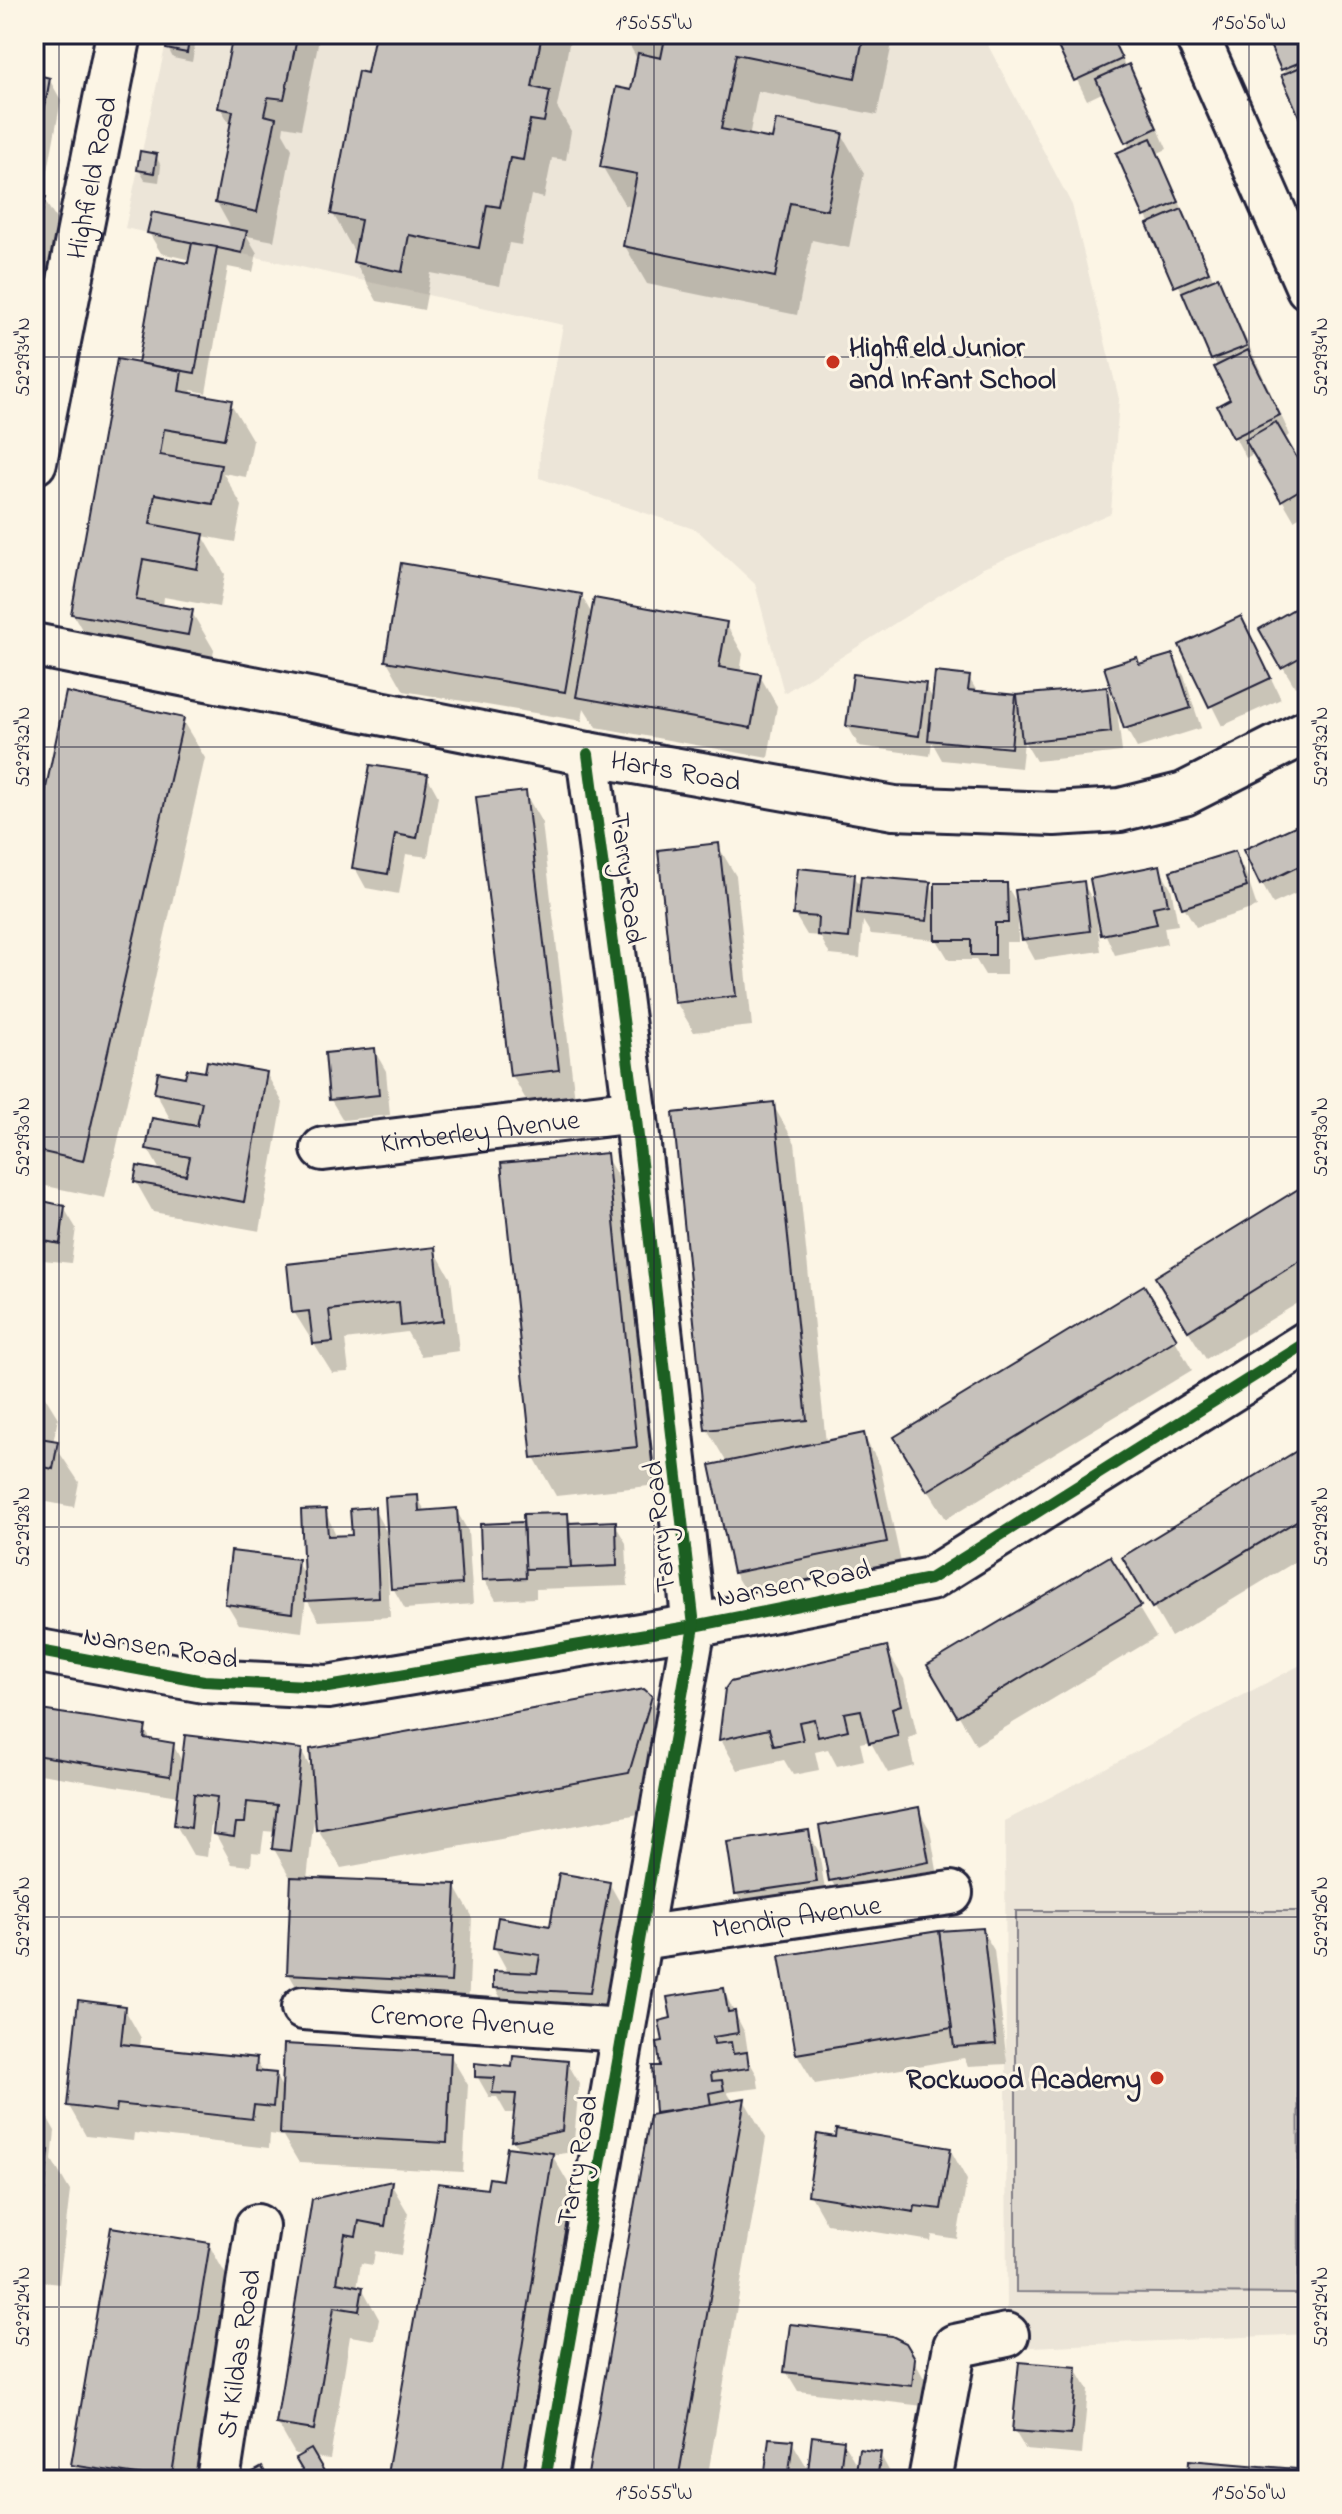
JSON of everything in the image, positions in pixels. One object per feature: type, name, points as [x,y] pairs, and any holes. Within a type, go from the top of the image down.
[{"type":"main road","name":"Highfield Road","points":[[35,456],[119,34]]},
{"type":"street","points":[[1196,34],[1308,288]]},
{"type":"street","name":"Harts Road","points":[[34,645],[588,754],[894,808],[1054,814],[1120,810],[1184,794],[1308,731]]},
{"type":"street","name":"Tarry Road","points":[[545,2480],[694,1626],[635,1111],[588,754]]},
{"type":"street","name":"Kimberley Avenue","points":[[323,1149],[635,1111]]},
{"type":"street","name":"Nansen Road","points":[[34,1650],[204,1681],[328,1687],[694,1626],[930,1579],[1308,1342]]},
{"type":"street","name":"Mendip Avenue","points":[[640,1938],[951,1893]]},
{"type":"street","name":"Cremore Avenue","points":[[303,2008],[623,2030]]},
{"type":"street","name":"St Kildas Road","points":[[218,2480],[257,2226]]},
{"type":"street","points":[[930,2480],[955,2346],[1007,2335]]},
{"type":"shaded area","name":"Highfield Junior and Infant School","points":[[168,34],[982,34],[1072,205],[1119,399],[1111,513],[981,569],[784,693],[755,584],[697,530],[539,478],[540,450],[563,325],[125,228]]},
{"type":"shaded area","name":"Rockwood Academy","points":[[1308,1661],[1308,2334],[1011,2348],[1007,2335],[1005,1821]]},
{"type":"shaded area","points":[[1016,1911],[1298,1911],[1299,2294],[1016,2292]]},
{"type":"building","points":[[168,34],[190,34],[187,53],[166,49]]},
{"type":"building","points":[[227,34],[298,34],[284,99],[268,97],[264,115],[276,118],[257,212],[215,203],[233,111],[218,108],[233,35]]},
{"type":"building","points":[[375,34],[542,34],[532,87],[550,91],[544,122],[530,120],[523,160],[510,158],[500,207],[487,205],[479,248],[409,235],[402,272],[353,262],[361,220],[331,214],[358,71],[367,73]]},
{"type":"building","points":[[647,34],[864,34],[855,78],[736,54],[721,129],[772,139],[776,120],[843,133],[827,210],[790,203],[775,277],[623,246],[637,174],[600,167],[616,87],[631,90],[638,53],[661,58],[665,38]]},
{"type":"building","points":[[1052,34],[1110,34],[1122,59],[1074,81]]},
{"type":"building","points":[[1265,34],[1308,34],[1308,59],[1281,70]]},
{"type":"building","points":[[1129,64],[1157,128],[1125,143],[1096,79]]},
{"type":"building","points":[[1308,64],[1308,137],[1281,75]]},
{"type":"building","points":[[34,74],[50,78],[34,168]]},
{"type":"building","points":[[1151,138],[1179,202],[1144,217],[1116,153]]},
{"type":"building","points":[[140,151],[157,154],[154,173],[137,170]]},
{"type":"building","points":[[34,194],[46,197],[34,244]]},
{"type":"building","points":[[1182,209],[1209,272],[1174,287],[1147,224]]},
{"type":"building","points":[[152,212],[247,231],[242,253],[147,233]]},
{"type":"building","points":[[192,243],[217,247],[195,373],[138,363],[157,257],[188,263]]},
{"type":"building","points":[[1218,277],[1247,346],[1211,360],[1182,292]]},
{"type":"building","points":[[1248,350],[1280,415],[1233,438],[1217,406],[1230,399],[1214,367]]},
{"type":"building","points":[[117,359],[182,371],[179,391],[232,400],[224,439],[164,429],[160,455],[221,465],[213,504],[155,494],[150,524],[204,534],[197,569],[143,559],[136,600],[193,610],[188,635],[71,614]]},
{"type":"building","points":[[1276,422],[1308,477],[1308,485],[1281,501],[1245,440]]},
{"type":"building","points":[[401,563],[582,594],[565,692],[385,661]]},
{"type":"building","points":[[594,598],[727,622],[719,667],[761,674],[751,728],[576,697]]},
{"type":"building","points":[[1308,601],[1308,653],[1281,668],[1259,629]]},
{"type":"building","points":[[1241,616],[1271,678],[1209,707],[1179,645]]},
{"type":"building","points":[[1173,654],[1191,708],[1124,729],[1104,667],[1137,657],[1139,664]]},
{"type":"building","points":[[935,672],[970,676],[968,690],[1016,695],[1011,748],[928,740]]},
{"type":"building","points":[[853,674],[926,683],[919,736],[846,726]]},
{"type":"building","points":[[1107,687],[1111,732],[1022,742],[1017,695]]},
{"type":"building","points":[[66,692],[184,718],[83,1161],[34,1150],[34,845]]},
{"type":"building","points":[[370,765],[428,774],[417,838],[395,834],[388,874],[352,868]]},
{"type":"building","points":[[526,791],[559,1070],[510,1076],[476,797]]},
{"type":"building","points":[[1308,820],[1308,875],[1302,878],[1297,867],[1260,885],[1243,850]]},
{"type":"building","points":[[719,843],[736,996],[674,1003],[658,850]]},
{"type":"building","points":[[1235,851],[1247,887],[1182,908],[1170,871]]},
{"type":"building","points":[[1160,865],[1168,904],[1153,907],[1157,924],[1101,935],[1090,879]]},
{"type":"building","points":[[798,868],[855,874],[849,938],[817,935],[818,917],[793,915]]},
{"type":"building","points":[[861,876],[931,882],[927,921],[857,914]]},
{"type":"building","points":[[1084,881],[1090,931],[1022,940],[1015,890]]},
{"type":"building","points":[[935,883],[1007,883],[1008,923],[995,923],[995,955],[971,955],[971,940],[935,940]]},
{"type":"building","points":[[375,1048],[379,1095],[329,1100],[325,1053]]},
{"type":"building","points":[[207,1061],[267,1072],[244,1202],[134,1182],[137,1166],[186,1175],[190,1157],[146,1149],[152,1118],[197,1126],[202,1102],[154,1093],[158,1072],[185,1077],[187,1069],[205,1072]]},
{"type":"building","points":[[774,1102],[807,1420],[705,1430],[673,1113]]},
{"type":"building","points":[[607,1153],[637,1447],[532,1458],[501,1163]]},
{"type":"building","points":[[1308,1183],[1308,1256],[1188,1331],[1155,1277]]},
{"type":"building","points":[[34,1199],[65,1206],[60,1244],[34,1239]]},
{"type":"building","points":[[435,1247],[443,1321],[401,1326],[399,1302],[329,1310],[333,1342],[313,1344],[309,1311],[292,1313],[287,1264]]},
{"type":"building","points":[[1144,1285],[1177,1339],[927,1491],[894,1437]]},
{"type":"building","points":[[864,1433],[887,1542],[733,1573],[710,1465]]},
{"type":"building","points":[[34,1437],[58,1441],[53,1469],[34,1465]]},
{"type":"building","points":[[1308,1444],[1308,1514],[1152,1608],[1122,1557]]},
{"type":"building","points":[[418,1495],[419,1511],[457,1508],[462,1584],[391,1589],[385,1497]]},
{"type":"building","points":[[375,1507],[379,1597],[305,1601],[301,1510],[326,1509],[328,1536],[352,1535],[350,1509]]},
{"type":"building","points":[[568,1513],[571,1568],[525,1569],[523,1514]]},
{"type":"building","points":[[616,1521],[617,1566],[571,1568],[569,1523]]},
{"type":"building","points":[[523,1522],[526,1578],[482,1580],[480,1524]]},
{"type":"building","points":[[231,1551],[298,1559],[292,1613],[225,1604]]},
{"type":"building","points":[[1110,1556],[1141,1606],[957,1716],[927,1665]]},
{"type":"building","points":[[887,1646],[901,1705],[892,1708],[898,1736],[869,1743],[861,1710],[844,1713],[848,1730],[818,1737],[814,1719],[799,1722],[803,1740],[774,1746],[769,1729],[719,1740],[725,1689],[730,1682]]},
{"type":"building","points":[[644,1689],[652,1696],[629,1773],[316,1830],[310,1749]]},
{"type":"building","points":[[34,1709],[146,1726],[144,1738],[174,1743],[170,1776],[34,1755]]},
{"type":"building","points":[[185,1735],[302,1749],[290,1851],[272,1849],[277,1805],[247,1802],[245,1823],[236,1823],[234,1837],[213,1834],[217,1797],[194,1794],[191,1828],[174,1825]]},
{"type":"building","points":[[919,1807],[929,1862],[829,1881],[819,1826]]},
{"type":"building","points":[[809,1830],[817,1882],[735,1894],[727,1842]]},
{"type":"building","points":[[559,1873],[610,1882],[590,1993],[493,1988],[493,1971],[537,1973],[540,1955],[493,1948],[498,1917],[550,1926]]},
{"type":"building","points":[[291,1877],[456,1884],[451,1982],[287,1974]]},
{"type":"building","points":[[983,1928],[996,2044],[954,2047],[939,1931]]},
{"type":"building","points":[[939,1931],[952,2028],[796,2054],[779,1956]]},
{"type":"building","points":[[724,1988],[728,2012],[735,2011],[738,2033],[713,2037],[714,2044],[731,2042],[733,2054],[747,2052],[749,2068],[711,2073],[712,2081],[722,2080],[724,2090],[709,2093],[711,2105],[655,2113],[652,2066],[660,2066],[657,2042],[663,2041],[659,2021],[671,2018],[667,1997]]},
{"type":"building","points":[[78,2000],[125,2006],[121,2044],[257,2058],[256,2071],[276,2073],[273,2107],[254,2105],[252,2119],[117,2104],[116,2112],[67,2106]]},
{"type":"building","points":[[284,2044],[451,2053],[447,2143],[280,2134]]},
{"type":"building","points":[[513,2056],[568,2061],[562,2131],[511,2141],[516,2094],[492,2093],[495,2078],[475,2077],[475,2063],[512,2067]]},
{"type":"building","points":[[745,2098],[678,2480],[587,2480],[650,2115]]},
{"type":"building","points":[[836,2129],[951,2148],[941,2209],[915,2206],[914,2212],[808,2195],[817,2134],[835,2137]]},
{"type":"building","points":[[507,2147],[553,2153],[501,2480],[386,2480],[438,2183],[487,2189],[489,2178],[502,2180]]},
{"type":"building","points":[[34,2148],[49,2150],[38,2246],[34,2245]]},
{"type":"building","points":[[392,2181],[385,2226],[359,2221],[356,2236],[345,2234],[337,2282],[363,2287],[359,2311],[334,2307],[314,2430],[276,2424],[312,2199]]},
{"type":"building","points":[[111,2227],[210,2243],[171,2480],[71,2465]]},
{"type":"building","points":[[790,2324],[892,2336],[906,2343],[915,2358],[912,2386],[784,2372]]},
{"type":"building","points":[[1019,2362],[1077,2367],[1071,2435],[1012,2431]]},
{"type":"building","points":[[812,2436],[844,2440],[839,2480],[807,2480]]},
{"type":"building","points":[[769,2438],[793,2440],[788,2480],[764,2480]]},
{"type":"building","points":[[311,2449],[328,2478],[340,2471],[345,2480],[308,2480],[295,2458]]},
{"type":"building","points":[[859,2449],[881,2452],[877,2480],[855,2480]]},
{"type":"building","points":[[1189,2460],[1308,2470],[1308,2480],[1188,2480]]},
{"type":"building","points":[[262,2467],[269,2480],[248,2480],[246,2476]]},
{"type":"cycle path","points":[[545,2480],[694,1626],[635,1111],[588,754]]},
{"type":"cycle path","points":[[34,1650],[204,1681],[328,1687],[694,1626],[930,1579],[1308,1342]]},
{"type":"place","name":"Highfield Junior and Infant School","points":[[833,362]]},
{"type":"place","name":"Rockwood Academy","points":[[1157,2078]]}]
